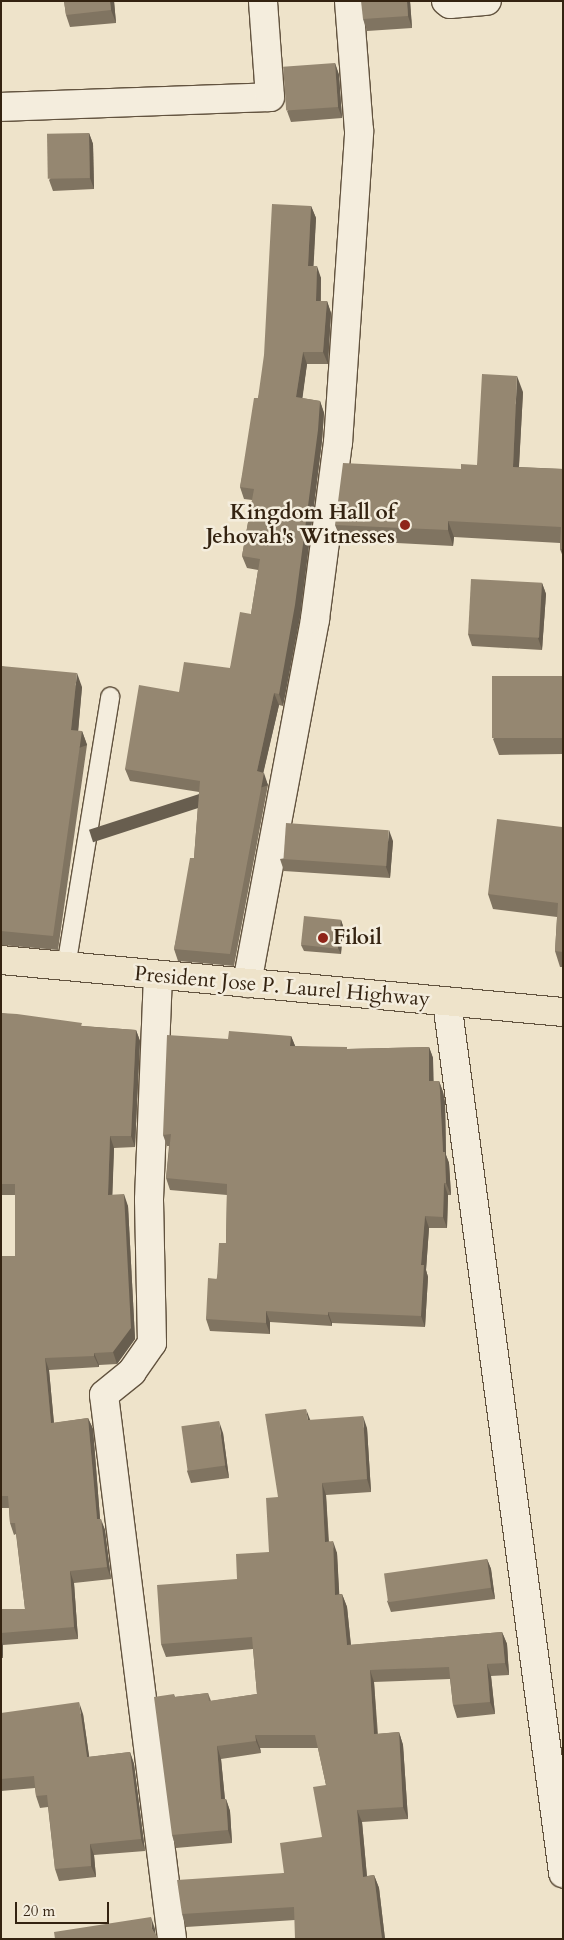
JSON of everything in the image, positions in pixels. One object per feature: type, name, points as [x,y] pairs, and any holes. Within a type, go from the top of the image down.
[{"type":"highway","name":"President Jose P. Laurel Highway","points":[[1,960],[563,1012]]},
{"type":"street","points":[[1,107],[270,97],[263,1]]},
{"type":"street","points":[[247,983],[315,619],[338,443],[359,131],[349,1]]},
{"type":"street","points":[[446,1],[450,4],[487,1]]},
{"type":"street","points":[[158,975],[149,1200],[152,1343],[132,1372],[104,1395],[172,1939]]},
{"type":"street","points":[[447,1002],[563,1873]]},
{"type":"lane","points":[[66,967],[110,697]]},
{"type":"building","points":[[64,1],[110,1],[111,10],[66,15]]},
{"type":"building","points":[[361,1],[407,1],[408,16],[363,19]]},
{"type":"building","points":[[335,63],[338,107],[286,111],[283,67]]},
{"type":"building","points":[[89,133],[90,178],[48,179],[47,134]]},
{"type":"building","points":[[272,204],[311,206],[308,266],[317,266],[316,301],[327,301],[323,352],[303,352],[296,397],[320,401],[318,430],[295,605],[279,694],[274,693],[257,771],[264,773],[230,954],[174,949],[190,858],[194,858],[200,781],[125,769],[139,685],[179,692],[184,662],[230,668],[240,612],[251,614],[260,559],[242,556],[254,489],[240,487],[254,398],[258,398],[264,355]]},
{"type":"building","points":[[482,374],[517,376],[513,467],[563,469],[563,549],[560,549],[561,527],[448,521],[448,530],[335,525],[343,463],[461,469],[461,464],[477,465]]},
{"type":"building","points":[[471,579],[542,583],[539,638],[468,634]]},
{"type":"building","points":[[1,666],[77,673],[71,730],[82,731],[53,936],[1,931]]},
{"type":"building","points":[[492,676],[563,676],[563,738],[492,738]]},
{"type":"building","points":[[563,811],[563,952],[555,951],[558,903],[488,894],[497,819],[562,827]]},
{"type":"building","points":[[286,823],[389,830],[386,866],[283,859]]},
{"type":"building","name":"Filoil","points":[[304,916],[341,920],[338,949],[301,945]]},
{"type":"building","points":[[1,1013],[82,1023],[81,1026],[136,1030],[131,1136],[110,1136],[108,1195],[124,1194],[131,1328],[113,1352],[94,1353],[94,1356],[45,1358],[51,1423],[88,1418],[97,1519],[101,1519],[107,1567],[70,1571],[74,1627],[1,1633],[1,1609],[25,1609],[15,1523],[10,1523],[8,1496],[1,1496],[1,1256],[15,1256],[15,1184],[1,1184]]},
{"type":"building","points":[[229,1031],[291,1036],[290,1046],[347,1047],[347,1049],[429,1047],[429,1081],[439,1081],[446,1183],[444,1183],[443,1217],[425,1216],[421,1265],[424,1265],[421,1316],[328,1312],[328,1315],[266,1311],[266,1323],[206,1319],[208,1278],[217,1279],[219,1243],[226,1243],[227,1184],[166,1178],[171,1134],[163,1135],[167,1035],[228,1039]]},
{"type":"building","points":[[306,1409],[308,1420],[363,1416],[367,1479],[322,1483],[325,1542],[333,1541],[335,1595],[342,1594],[347,1645],[502,1632],[505,1663],[487,1664],[490,1702],[453,1705],[449,1667],[370,1670],[374,1734],[399,1732],[403,1807],[357,1810],[363,1877],[374,1875],[382,1939],[295,1939],[294,1907],[182,1914],[177,1880],[284,1873],[280,1843],[322,1837],[313,1787],[326,1785],[315,1735],[255,1735],[256,1741],[217,1746],[221,1799],[226,1799],[228,1830],[172,1835],[154,1697],[174,1694],[174,1697],[208,1693],[209,1701],[257,1694],[252,1637],[161,1644],[157,1585],[237,1579],[236,1554],[269,1552],[266,1498],[278,1497],[265,1414]]},
{"type":"building","points":[[219,1421],[225,1466],[188,1471],[181,1426]]},
{"type":"building","points":[[487,1559],[491,1588],[388,1602],[384,1573]]},
{"type":"building","points":[[79,1702],[87,1757],[130,1752],[141,1839],[90,1844],[91,1866],[55,1869],[47,1795],[36,1796],[34,1776],[1,1779],[1,1713]]},
{"type":"building","points":[[151,1917],[152,1929],[159,1939],[55,1939],[54,1932]]},
{"type":"place","name":"Kingdom Hall of Jehovah's Witnesses","points":[[405,525]]},
{"type":"place","name":"Filoil","points":[[323,938]]}]
